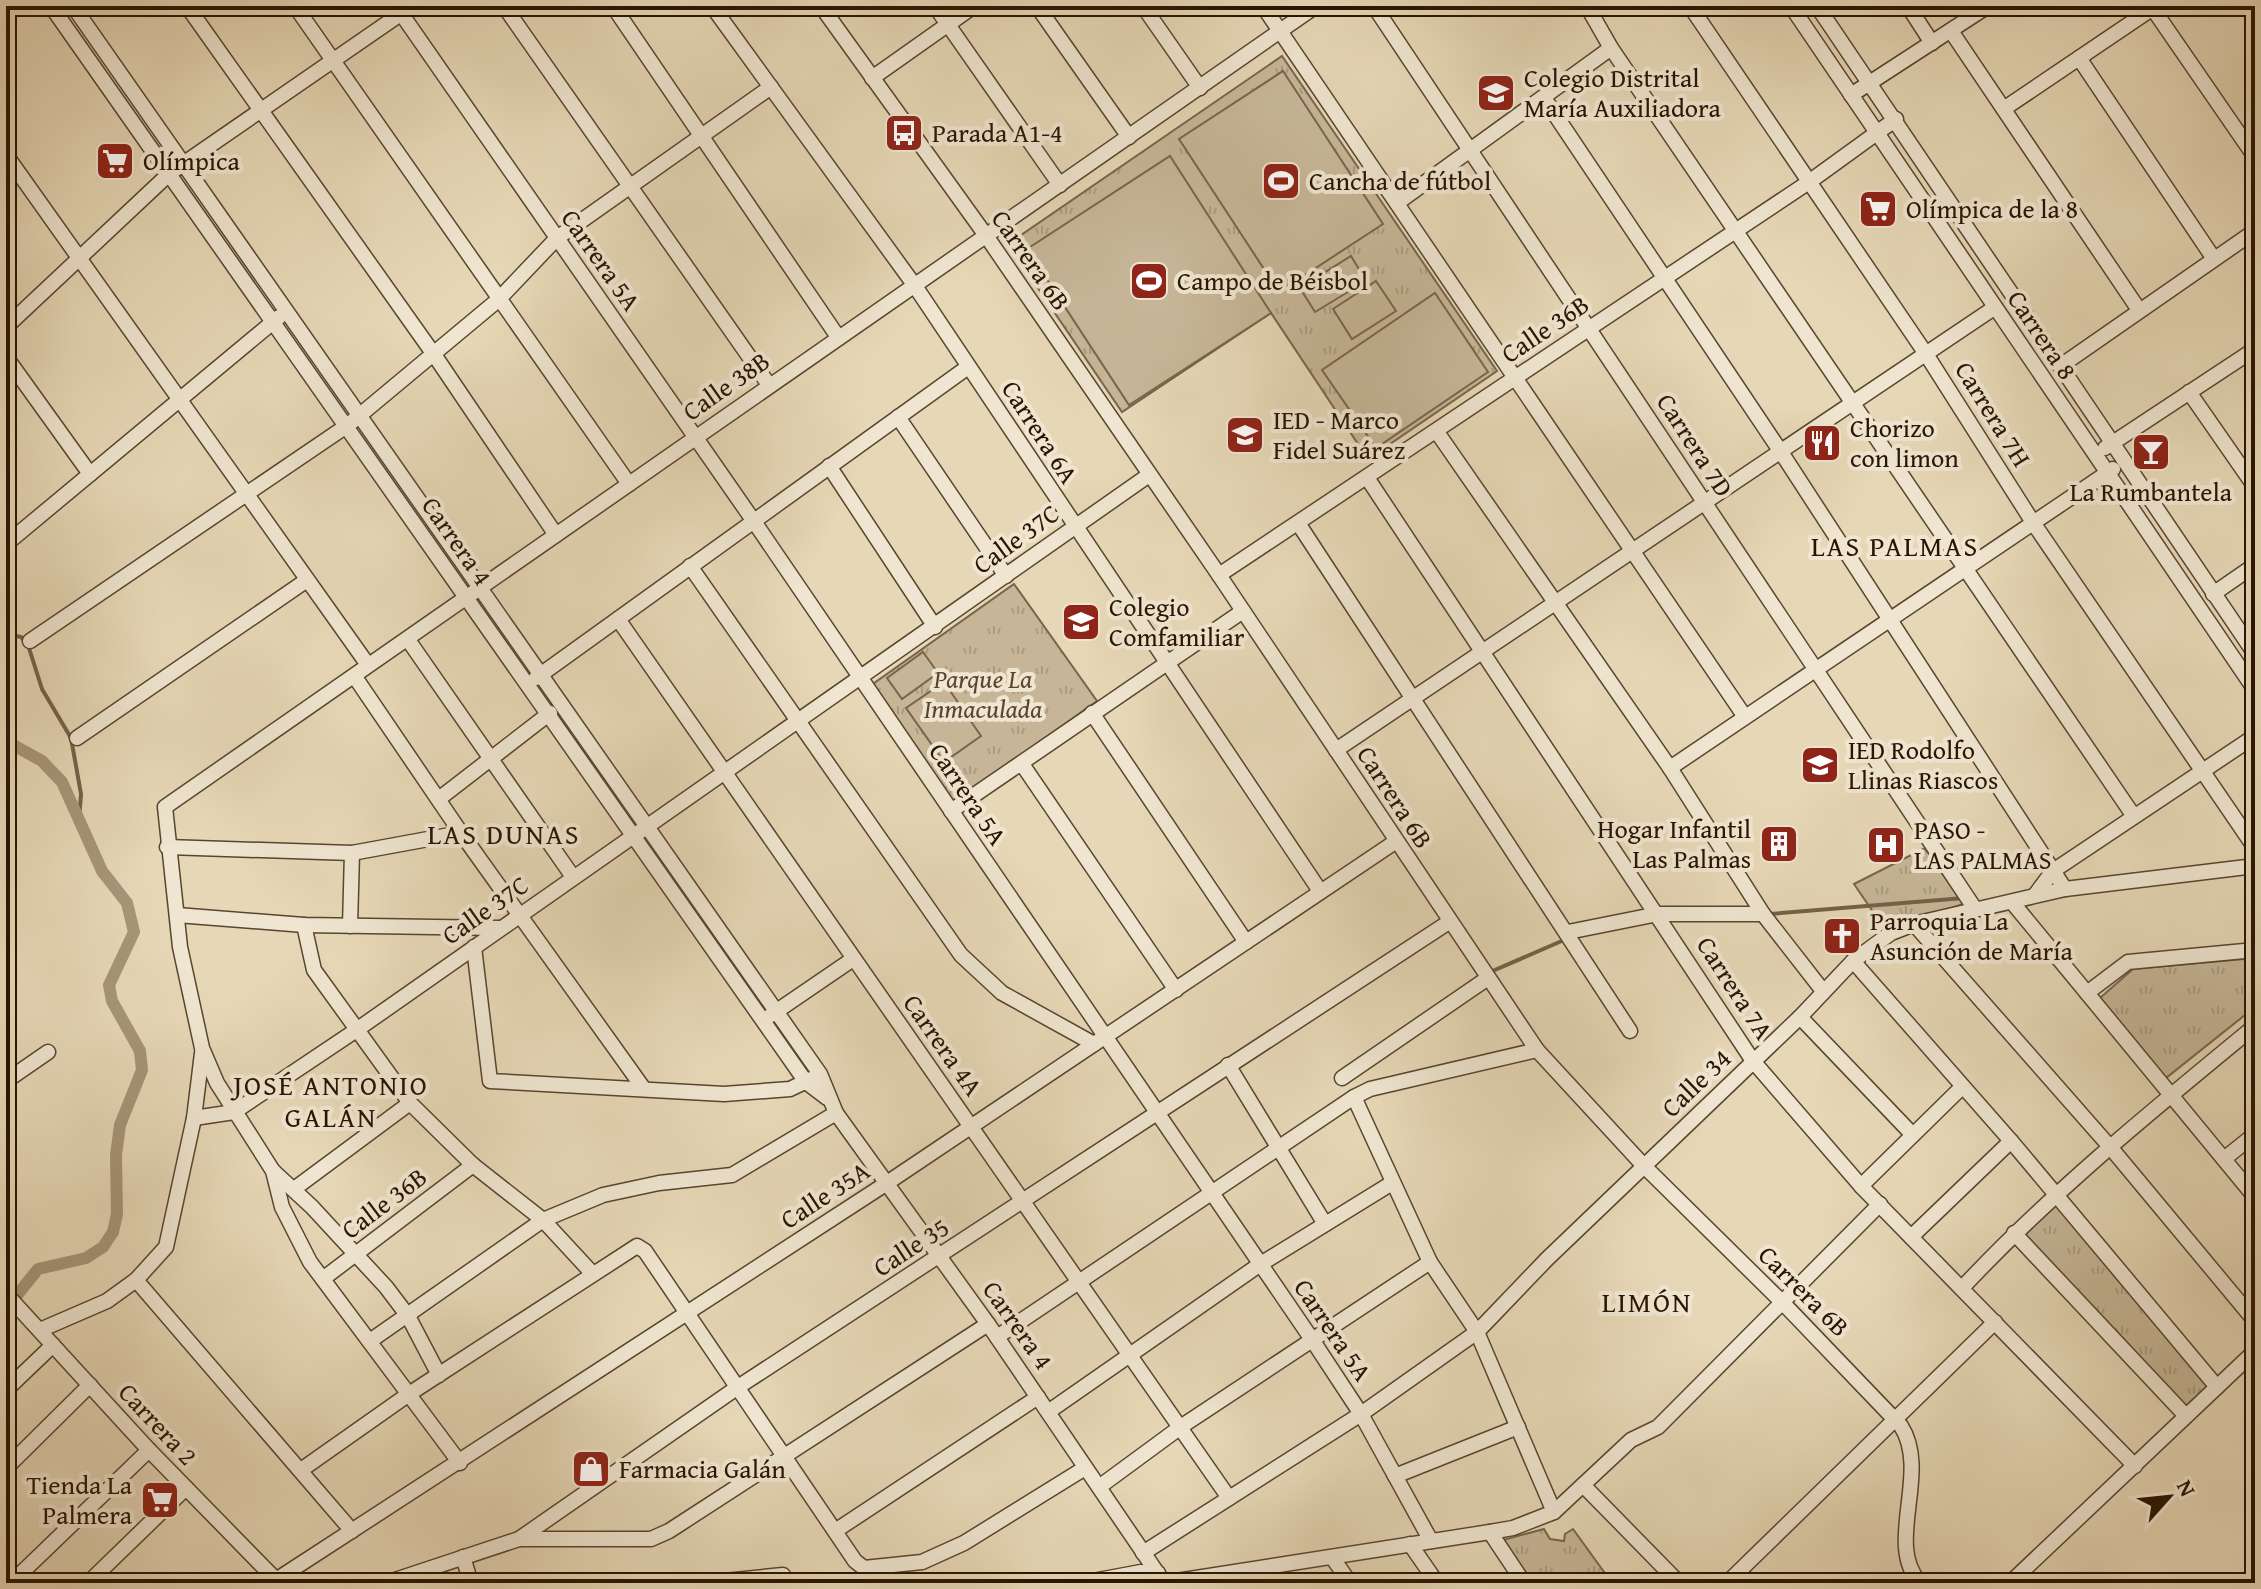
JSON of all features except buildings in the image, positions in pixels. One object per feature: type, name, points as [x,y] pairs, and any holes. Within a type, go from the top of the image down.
[{"type":"street","name":"Carrera 4","points":[[51,6],[286,311],[354,420],[473,593],[647,827],[820,1074],[836,1113],[993,1331],[1162,1580]]},
{"type":"street","name":"Carrera 4","points":[[73,6],[274,322],[354,420]]},
{"type":"street","points":[[187,6],[435,356],[556,535]]},
{"type":"street","points":[[295,6],[629,484]]},
{"type":"street","points":[[504,6],[769,385]]},
{"type":"street","points":[[613,6],[838,337]]},
{"type":"street","name":"Carrera 6A","points":[[712,6],[915,286],[1320,891]]},
{"type":"street","name":"Carrera 6B","points":[[821,6],[987,237],[1219,575],[1537,1050],[1644,1166],[1894,1418],[1912,1449],[1908,1564],[1920,1583]]},
{"type":"street","points":[[935,6],[1060,185]]},
{"type":"street","points":[[872,78],[974,6]]},
{"type":"street","points":[[1037,6],[1129,137]]},
{"type":"street","points":[[1143,6],[1200,88]]},
{"type":"street","points":[[1263,6],[1513,380],[1633,550],[1745,717]]},
{"type":"street","name":"Calle 38B","points":[[167,847],[165,807],[1316,6]]},
{"type":"street","name":"Carrera 7D","points":[[1374,6],[1473,149],[1814,672],[1975,909]]},
{"type":"street","points":[[1587,6],[1611,48],[2133,815]]},
{"type":"street","name":"Carrera 7H","points":[[1690,6],[1926,354],[2034,524],[2255,848]]},
{"type":"street","name":"Carrera 8","points":[[1791,6],[2255,690]]},
{"type":"street","name":"Carrera 8","points":[[1817,6],[2255,654]]},
{"type":"street","points":[[1908,6],[1932,43]]},
{"type":"street","points":[[1851,95],[1988,6]]},
{"type":"street","points":[[2005,108],[2153,7],[2255,157]]},
{"type":"street","points":[[6,327],[176,169],[403,9]]},
{"type":"street","name":"Carrera 5A","points":[[403,9],[951,811],[1099,1041],[1155,1111],[1313,1341],[1361,1414],[1431,1541]]},
{"type":"street","points":[[1951,31],[2139,310]]},
{"type":"street","points":[[1397,203],[1611,48]]},
{"type":"street","points":[[2079,58],[2214,259]]},
{"type":"street","points":[[30,641],[354,420],[435,356],[498,300],[557,238],[771,87]]},
{"type":"street","points":[[1544,98],[1779,449],[2065,889]]},
{"type":"street","name":"Calle 36B","points":[[1219,575],[1368,479],[1809,182],[1896,119]]},
{"type":"street","points":[[6,155],[368,665]]},
{"type":"street","points":[[2062,365],[2255,231]]},
{"type":"street","points":[[1336,750],[1779,449],[1994,308]]},
{"type":"street","points":[[6,544],[286,311]]},
{"type":"street","points":[[2095,455],[2255,349]]},
{"type":"street","points":[[6,357],[90,474]]},
{"type":"street","points":[[535,679],[968,367]]},
{"type":"street","points":[[2189,392],[2249,465],[2255,487]]},
{"type":"street","points":[[898,417],[1006,576]]},
{"type":"street","points":[[1437,432],[1670,768],[1763,914],[1823,991]]},
{"type":"street","points":[[1670,768],[2123,462]]},
{"type":"street","points":[[829,466],[935,627]]},
{"type":"street","name":"Calle 37C","points":[[194,1118],[234,1112],[355,1031],[1149,475]]},
{"type":"street","name":"Carrera 7A","points":[[1368,479],[1753,1061],[1861,1186],[2135,1466]]},
{"type":"street","points":[[1298,523],[1630,1031]]},
{"type":"street","points":[[2213,594],[2255,565]]},
{"type":"street","points":[[690,566],[961,955],[1002,993],[1099,1041]]},
{"type":"street","points":[[77,738],[307,580]]},
{"type":"street","points":[[951,811],[1164,662],[1243,611]]},
{"type":"street","name":"Carrera 4A","points":[[618,619],[1182,1426],[1229,1498]]},
{"type":"street","points":[[411,644],[573,877]]},
{"type":"street","name":"Carrera 4","points":[[535,679],[550,713],[633,836],[806,1082],[828,1099]]},
{"type":"street","points":[[357,680],[461,833],[644,1089]]},
{"type":"street","points":[[440,798],[550,713]]},
{"type":"street","points":[[1092,713],[1246,942]]},
{"type":"street","points":[[2035,895],[2053,871],[2255,736]]},
{"type":"street","points":[[1022,764],[1176,990]]},
{"type":"street","points":[[439,1375],[408,1316],[386,1287],[294,1189],[273,1171],[234,1112],[202,1048],[180,947],[167,847],[352,853],[461,833]]},
{"type":"street","name":"Calle 35A","points":[[278,1581],[887,1183],[1395,842]]},
{"type":"street","points":[[350,926],[352,853]]},
{"type":"street","name":"Calle 34","points":[[1143,1553],[1361,1414],[1477,1332],[1800,1017],[1853,961],[1891,933],[1914,924],[2065,889],[2255,866]]},
{"type":"street","points":[[2012,902],[2173,1093],[2255,1197]]},
{"type":"street","points":[[1568,932],[1658,914],[1763,914]]},
{"type":"street","points":[[177,915],[304,925],[500,928]]},
{"type":"street","name":"Calle 35","points":[[386,1583],[519,1539],[738,1387],[941,1257],[1155,1111],[1449,922]]},
{"type":"street","points":[[1914,924],[2111,1148],[2255,1321]]},
{"type":"street","points":[[304,925],[314,970],[355,1031],[410,1103],[473,1165],[543,1220],[592,1273]]},
{"type":"street","points":[[474,947],[490,1081],[724,1094],[790,1089],[820,1074]]},
{"type":"street","points":[[2087,993],[2128,962],[2255,950]]},
{"type":"street","points":[[763,1020],[853,959]]},
{"type":"street","points":[[1853,961],[2011,1141],[2217,1387]]},
{"type":"street","points":[[1342,1078],[1488,978]]},
{"type":"street","points":[[1800,1017],[1911,1133]]},
{"type":"street","points":[[1963,1287],[2056,1194],[2255,1026]]},
{"type":"street","points":[[40,1330],[84,1314],[136,1280],[166,1247],[194,1118],[202,1048]]},
{"type":"street","points":[[519,1539],[651,1539],[1079,1281],[1354,1097],[1370,1089],[1537,1050]]},
{"type":"street","points":[[6,1081],[48,1052]]},
{"type":"street","points":[[1228,1065],[1325,1224]]},
{"type":"street","points":[[1861,1186],[1911,1133],[1962,1087]]},
{"type":"street","points":[[1354,1097],[1430,1262],[1477,1332],[1554,1512]]},
{"type":"street","points":[[294,1189],[410,1103]]},
{"type":"street","points":[[370,1341],[543,1220],[603,1195],[659,1183],[732,1175],[836,1113]]},
{"type":"street","points":[[2224,1159],[2255,1134]]},
{"type":"street","points":[[1911,1237],[2011,1141]]},
{"type":"street","name":"Calle 36B","points":[[324,1278],[473,1165]]},
{"type":"street","points":[[273,1171],[282,1207],[293,1231],[460,1463]]},
{"type":"street","points":[[1048,1412],[1259,1265],[1392,1183]]},
{"type":"street","points":[[1089,1582],[1141,1572],[1162,1580],[1258,1577],[1332,1557],[1513,1528],[1554,1512],[1631,1440],[1658,1427],[1880,1204]]},
{"type":"street","points":[[2014,1233],[2186,1416]]},
{"type":"street","points":[[301,1470],[409,1394],[637,1246],[645,1251],[835,1531],[864,1568],[922,1562],[964,1543],[1085,1468]]},
{"type":"street","points":[[1099,1487],[1182,1426],[1430,1262]]},
{"type":"street","points":[[136,1280],[352,1531]]},
{"type":"street","name":"Carrera 2","points":[[10,1299],[149,1450],[278,1581]]},
{"type":"street","points":[[1727,1583],[1995,1322]]},
{"type":"street","points":[[6,1390],[53,1345]]},
{"type":"street","points":[[2010,1583],[2255,1351]]},
{"type":"street","points":[[6,1468],[90,1385]]},
{"type":"street","points":[[835,1531],[1038,1397]]},
{"type":"street","points":[[1395,1476],[1518,1427]]},
{"type":"street","points":[[11,1583],[149,1450]]},
{"type":"street","points":[[1583,1485],[1679,1583]]},
{"type":"street","points":[[88,1583],[186,1488]]},
{"type":"street","points":[[1490,1532],[1524,1583]]},
{"type":"street","points":[[1410,1544],[1437,1583]]},
{"type":"street","points":[[463,1557],[471,1583]]},
{"type":"street","points":[[1332,1557],[1350,1583]]},
{"type":"street","points":[[705,1583],[783,1575]]},
{"type":"green space","points":[[1282,56],[1497,371],[1368,459],[1271,313],[1122,412],[1008,244]]},
{"type":"green space","name":"Cancha de fútbol","points":[[1283,71],[1383,224],[1279,292],[1179,139]]},
{"type":"green space","name":"Campo de Béisbol","points":[[1170,156],[1271,313],[1129,405],[1027,249]]},
{"type":"green space","points":[[1351,256],[1366,281],[1315,312],[1300,288]]},
{"type":"green space","points":[[1376,281],[1396,311],[1352,339],[1333,309]]},
{"type":"green space","points":[[1435,293],[1488,372],[1376,448],[1322,370]]},
{"type":"green space","name":"Parque La Inmaculada","points":[[1014,584],[1097,701],[953,803],[870,686]]},
{"type":"green space","points":[[923,652],[938,673],[902,699],[887,678]]},
{"type":"green space","points":[[944,682],[981,736],[944,762],[906,708]]},
{"type":"green space","points":[[1925,848],[1963,904],[1886,931],[1854,884]]},
{"type":"green space","points":[[2255,958],[2255,1007],[2166,1078],[2100,998],[2133,969]]},
{"type":"green space","points":[[2054,1197],[2209,1386],[2186,1411],[2022,1232]]},
{"type":"green space","points":[[1544,1529],[1550,1539],[1564,1541],[1565,1534],[1573,1529],[1612,1583],[1533,1583],[1503,1540]]},
{"type":"waterway","points":[[6,634],[21,637],[28,645],[42,689],[71,738],[81,794],[79,820]]},
{"type":"waterway","points":[[6,741],[42,761],[62,782],[102,871],[127,903],[134,932],[109,985],[112,1001],[140,1051],[142,1070],[120,1125],[116,1155],[117,1214],[113,1232],[103,1247],[86,1258],[38,1269],[6,1309]]},
{"type":"waterway","points":[[1770,914],[1964,898]]},
{"type":"waterway","points":[[1488,973],[1564,940]]},
{"type":"place","name":"Colegio Distrital María Auxiliadora","points":[[1496,93]]},
{"type":"place","name":"Parada A1-4","points":[[904,133]]},
{"type":"place","name":"Olímpica","points":[[115,161]]},
{"type":"place","name":"Cancha de fútbol","points":[[1281,181]]},
{"type":"place","name":"Olímpica de la 8","points":[[1878,209]]},
{"type":"place","name":"Campo de Béisbol","points":[[1149,281]]},
{"type":"place","name":"IED - Marco Fidel Suárez","points":[[1245,435]]},
{"type":"place","name":"Chorizo con limon","points":[[1822,443]]},
{"type":"place","name":"La Rumbantela","points":[[2151,452]]},
{"type":"place","name":"Colegio Comfamiliar","points":[[1081,622]]},
{"type":"place","name":"IED Rodolfo Llinas Riascos","points":[[1820,765]]},
{"type":"place","name":"Hogar Infantil Las Palmas","points":[[1779,844]]},
{"type":"place","name":"PASO - LAS PALMAS","points":[[1886,845]]},
{"type":"place","name":"Parroquia La Asunción de María","points":[[1842,936]]},
{"type":"place","name":"Farmacia Galán","points":[[591,1469]]},
{"type":"place","name":"Tienda La Palmera","points":[[160,1500]]},
{"type":"district","name":"LAS PALMAS","points":[[1895,546]]},
{"type":"district","name":"LAS DUNAS","points":[[504,834]]},
{"type":"district","name":"JOSÉ ANTONIO GALÁN","points":[[331,1101]]},
{"type":"district","name":"LIMÓN","points":[[1647,1302]]}]
